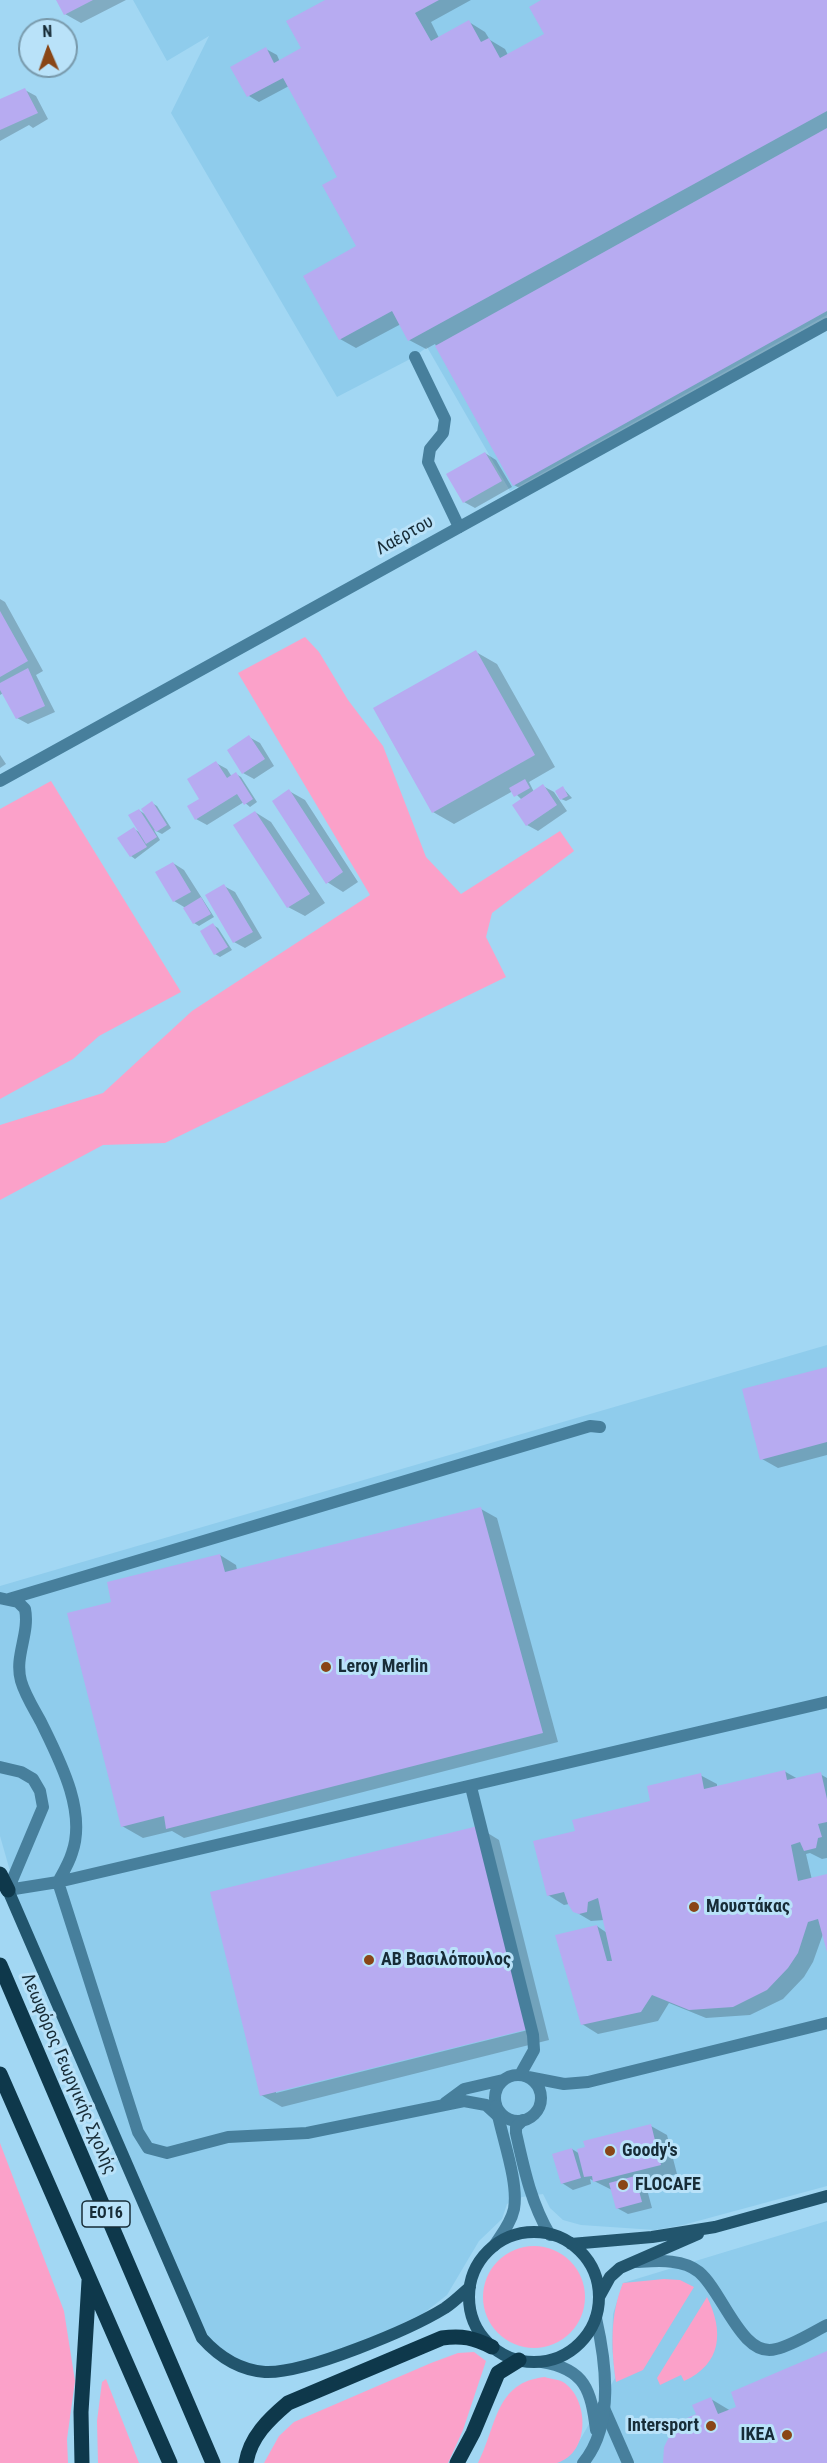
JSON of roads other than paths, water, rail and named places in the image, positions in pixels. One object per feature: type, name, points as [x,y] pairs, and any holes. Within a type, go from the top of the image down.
[{"type":"main road","points":[[0,1875],[8,1890]]},
{"type":"main road","name":"Λεωφόρος Γεωργικής Σχολής","points":[[0,1965],[213,2463]]},
{"type":"main road","name":"ΕΟ16","points":[[0,2074],[170,2463]]},
{"type":"main road","points":[[82,2463],[81,2412],[89,2278]]},
{"type":"main road","points":[[246,2463],[255,2438],[269,2419],[288,2403],[442,2338],[458,2335],[473,2338],[492,2347]]},
{"type":"main road","points":[[457,2463],[473,2433],[498,2373],[519,2360]]},
{"type":"street","name":"Λαέρτου","points":[[0,781],[827,324]]},
{"type":"street","points":[[415,357],[445,419],[443,433],[430,449],[428,462],[459,527]]},
{"type":"street","points":[[4,1598],[590,1426],[600,1427]]},
{"type":"street","points":[[4,1598],[18,1602],[25,1609],[27,1621],[18,1660],[21,1682],[60,1761],[73,1808],[75,1826],[72,1853],[58,1882],[138,2132],[148,2148],[167,2153],[228,2137],[307,2133],[444,2104],[479,2102],[505,2117],[523,2120]]},
{"type":"street","points":[[8,1890],[58,1882],[827,1702]]},
{"type":"street","points":[[0,1767],[21,1772],[33,1779],[40,1791],[43,1807],[8,1890],[202,2338],[218,2355],[241,2366],[265,2372],[292,2370],[315,2364],[424,2320],[448,2306],[470,2287]]},
{"type":"street","points":[[471,1787],[532,2036],[534,2050],[524,2076]]},
{"type":"street","points":[[444,2104],[464,2089],[503,2080],[524,2076],[564,2084],[588,2082],[827,2023]]},
{"type":"street","points":[[524,2076],[534,2082],[540,2096],[536,2111],[516,2127],[516,2133],[534,2205],[550,2235]]},
{"type":"street","points":[[503,2080],[495,2092],[514,2187],[514,2209],[508,2224],[494,2246],[474,2271],[469,2303],[473,2320],[480,2335],[492,2347],[519,2360],[558,2365],[582,2380],[593,2403],[597,2435]]},
{"type":"street","points":[[572,2244],[652,2237],[716,2227],[827,2196]]},
{"type":"street","points":[[599,2297],[610,2277],[620,2268],[716,2227]]},
{"type":"street","points":[[494,2246],[521,2234],[550,2235],[572,2244],[586,2259],[596,2277],[599,2297],[596,2318],[603,2361],[603,2406],[591,2453],[583,2463]]},
{"type":"street","points":[[631,2262],[662,2261],[684,2264],[698,2272],[719,2295],[742,2335],[753,2346],[763,2350],[776,2350],[827,2325]]},
{"type":"street","points":[[542,2362],[569,2352],[580,2343],[596,2318]]},
{"type":"street","points":[[603,2406],[627,2463]]},
{"type":"place","name":"Leroy Merlin","points":[[326,1667]]},
{"type":"place","name":"Μουστάκας","points":[[694,1907]]},
{"type":"place","name":"ΑΒ Βασιλόπουλος","points":[[369,1960]]},
{"type":"place","name":"Goody's","points":[[610,2151]]},
{"type":"place","name":"FLOCAFE","points":[[623,2185]]},
{"type":"place","name":"Intersport","points":[[711,2426]]},
{"type":"place","name":"ΙΚΕΑ","points":[[787,2435]]}]
